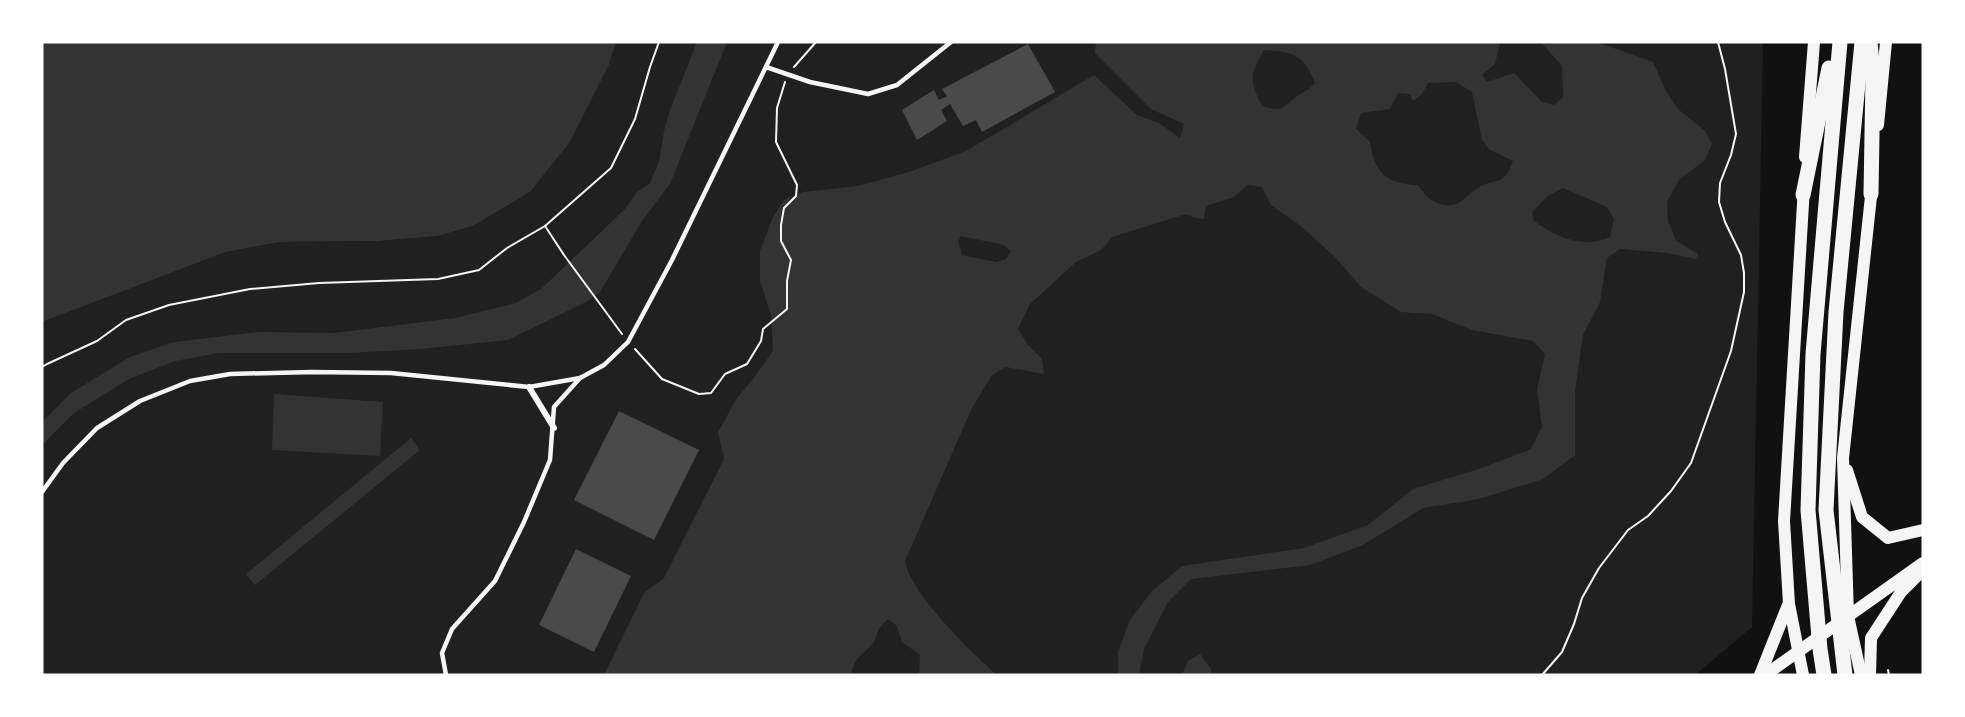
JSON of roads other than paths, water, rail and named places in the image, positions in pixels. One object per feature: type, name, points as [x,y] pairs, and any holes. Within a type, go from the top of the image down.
[{"type":"highway","points":[[1803,195],[1834,42]]},
{"type":"highway","points":[[1824,675],[1808,510],[1813,354],[1840,42]]},
{"type":"highway","points":[[1845,675],[1827,510],[1836,312],[1862,42]]},
{"type":"highway","points":[[1870,42],[1873,74],[1871,194]]},
{"type":"main road","points":[[1803,675],[1789,604],[1784,521],[1814,42]]},
{"type":"main road","points":[[1861,675],[1848,616],[1843,458],[1886,42]]},
{"type":"main road","points":[[1843,458],[1862,517],[1888,538],[1923,530]]},
{"type":"main road","points":[[1765,675],[1923,563]]},
{"type":"main road","points":[[1870,675],[1871,638],[1901,592],[1923,569]]},
{"type":"main road","points":[[1760,675],[1789,604]]},
{"type":"street","points":[[529,387],[554,428]]},
{"type":"lane","points":[[42,492],[63,463],[97,428],[140,401],[190,381],[230,374],[390,373],[529,387],[580,378],[604,365],[628,342],[672,260],[778,42]]},
{"type":"lane","points":[[766,67],[810,82],[868,94],[897,85],[951,42]]},
{"type":"lane","points":[[446,675],[442,653],[452,629],[495,580],[524,522],[550,460],[554,407],[580,378]]}]
